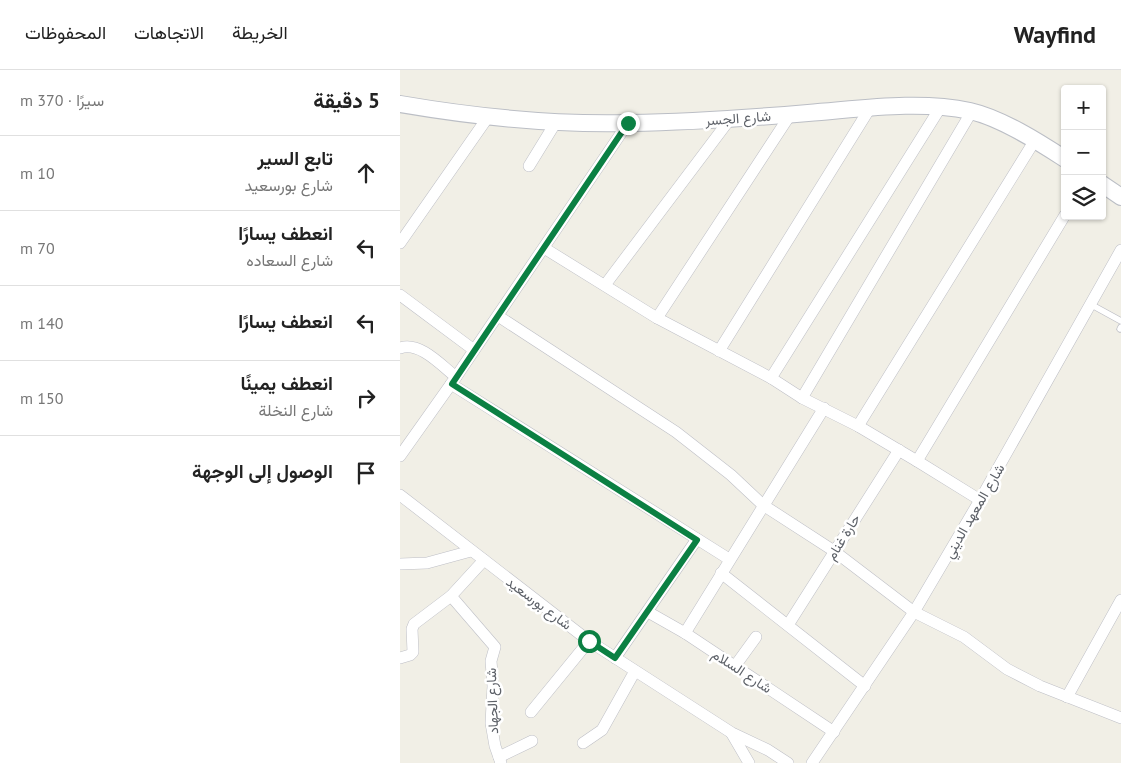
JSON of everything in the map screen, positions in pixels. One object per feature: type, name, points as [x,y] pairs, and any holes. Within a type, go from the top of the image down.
[{"type":"street","name":"شارع الجسر","points":[[400,104],[488,117],[556,122],[628,123],[730,119],[906,106],[940,108],[972,111],[1004,124],[1061,156]]},
{"type":"street","points":[[719,351],[870,108]]},
{"type":"street","points":[[771,378],[940,108]]},
{"type":"street","points":[[802,398],[972,111]]},
{"type":"street","points":[[657,318],[790,115]]},
{"type":"street","points":[[400,243],[488,117]]},
{"type":"street","points":[[605,285],[730,119]]},
{"type":"street","points":[[529,166],[556,122]]},
{"type":"street","points":[[400,456],[454,381],[628,123]]},
{"type":"street","points":[[858,426],[1035,140]]},
{"type":"street","points":[[1106,187],[1121,197]]},
{"type":"street","points":[[918,461],[1062,220]]},
{"type":"street","points":[[544,248],[657,318],[771,378],[802,398],[858,426],[980,500]]},
{"type":"street","name":"شارع المعهد الديني","points":[[812,763],[914,612],[980,500],[1121,250]]},
{"type":"street","points":[[400,295],[474,350]]},
{"type":"street","points":[[498,316],[676,432],[731,475],[763,505],[834,552],[914,612],[964,637],[1007,669],[1067,697],[1121,718]]},
{"type":"street","points":[[400,348],[414,346],[431,357],[454,381],[729,559]]},
{"type":"street","points":[[685,633],[824,408]]},
{"type":"street","name":"حارة غنام","points":[[788,625],[899,450]]},
{"type":"street","name":"شارع بورسعيد","points":[[400,495],[589,641],[732,733],[768,750],[788,763]]},
{"type":"street","points":[[615,658],[697,540]]},
{"type":"street","points":[[400,564],[427,563],[471,551]]},
{"type":"street","points":[[400,658],[412,652],[412,629],[414,624],[451,596],[484,560]]},
{"type":"street","points":[[721,573],[865,686]]},
{"type":"street","name":"شارع الجهاد","points":[[451,596],[495,647],[495,653],[491,662],[493,686],[491,712],[493,735],[500,760]]},
{"type":"street","points":[[1067,697],[1121,600]]},
{"type":"street","name":"شارع السلام","points":[[648,612],[685,633],[834,732]]},
{"type":"street","points":[[735,666],[756,637]]},
{"type":"street","points":[[532,712],[589,641]]},
{"type":"street","points":[[583,743],[602,730],[635,671]]},
{"type":"street","points":[[732,733],[749,763]]},
{"type":"street","points":[[500,760],[532,741]]},
{"type":"lane","points":[[1090,304],[1121,321]]},
{"type":"route","points":[[589,641],[615,658],[697,540],[452,384],[628,123]]}]
